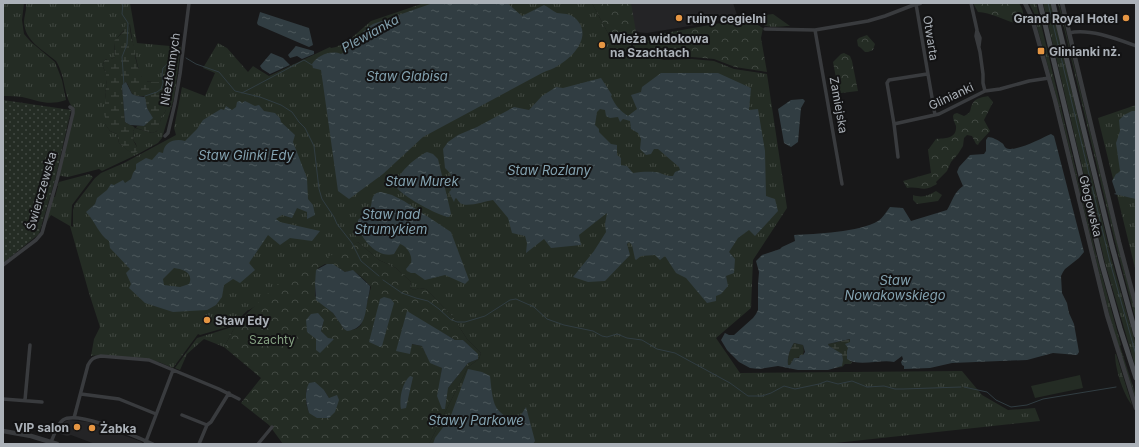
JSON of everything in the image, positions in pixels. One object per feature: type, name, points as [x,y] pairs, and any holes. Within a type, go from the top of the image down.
[{"type":"main road","name":"Głogowska","points":[[1040,3],[1102,264],[1136,378]]},
{"type":"main road","name":"Głogowska","points":[[1054,3],[1115,260],[1136,335]]},
{"type":"street","name":"Niezłomnych","points":[[165,136],[168,133],[177,95],[189,3]]},
{"type":"street","points":[[765,29],[815,30],[868,21],[917,3]]},
{"type":"street","name":"Otwarta","points":[[917,3],[927,74],[935,115]]},
{"type":"street","points":[[971,3],[977,30],[976,36],[985,91]]},
{"type":"street","name":"Głogowska","points":[[1025,3],[1049,78],[1107,315],[1136,408]]},
{"type":"street","name":"Głogowska","points":[[1062,3],[1136,306]]},
{"type":"street","name":"Zamiejska","points":[[815,30],[842,184]]},
{"type":"street","points":[[1069,33],[1076,32],[1096,34],[1136,46]]},
{"type":"street","name":"Otwarta","points":[[894,124],[887,83],[889,80],[927,74]]},
{"type":"street","name":"Glinianki","points":[[894,124],[935,115],[985,91],[1049,78]]},
{"type":"street","name":"Świerczewska","points":[[3,266],[36,240],[42,232],[57,180],[73,113],[70,107]]},
{"type":"street","points":[[894,124],[898,157]]},
{"type":"street","points":[[25,400],[30,345]]},
{"type":"street","points":[[74,418],[88,365],[95,357],[101,356],[146,359],[229,393],[239,399]]},
{"type":"street","points":[[145,442],[173,370]]},
{"type":"street","points":[[199,444],[207,425],[211,422],[229,393]]},
{"type":"street","points":[[80,394],[119,399],[156,414]]},
{"type":"street","points":[[3,399],[42,402]]},
{"type":"street","points":[[182,415],[207,425]]},
{"type":"street","points":[[52,442],[60,422],[66,419],[74,418],[93,421],[153,444]]},
{"type":"street","points":[[258,444],[272,427]]},
{"type":"street","points":[[3,431],[57,444]]},
{"type":"shaded area","name":"ruiny cegielni","points":[[629,3],[733,3],[737,15],[714,22],[647,33],[635,32]]},
{"type":"shaded area","points":[[69,420],[88,422],[142,442],[141,444],[95,444],[71,435],[67,436],[60,434],[59,431],[62,423]]},
{"type":"green space","points":[[3,3],[24,3],[22,20],[24,34],[31,42],[55,62],[62,80],[66,100],[49,103],[22,97],[3,96]]},
{"type":"green space","points":[[26,3],[130,3],[137,43],[181,47],[174,98],[162,138],[158,143],[102,171],[99,169],[68,177],[59,175],[73,108],[56,61],[35,44],[27,34],[24,22]],"holes":[[[130,24],[141,76],[144,80],[154,82],[166,90],[166,110],[157,131],[152,133],[135,128],[133,131],[133,140],[137,148],[130,152],[119,143],[117,134],[110,131],[105,124],[105,92],[107,85],[106,73],[103,67],[106,59],[115,57],[115,43],[118,37]]]},
{"type":"green space","name":"Szachty","points":[[424,3],[592,3],[620,56],[639,53],[664,60],[692,59],[714,61],[734,69],[767,74],[787,208],[753,260],[751,308],[716,338],[740,373],[962,371],[982,395],[1008,410],[1035,408],[1040,421],[826,444],[429,444],[468,367],[479,359],[481,353],[467,339],[453,317],[426,289],[419,288],[414,290],[410,288],[411,282],[396,268],[379,260],[358,242],[248,310],[231,326],[200,335],[198,334],[173,368],[159,362],[98,355],[91,356],[94,339],[100,327],[70,226],[51,215],[46,223],[59,182],[89,174],[93,177],[72,205],[71,226],[73,227],[73,210],[75,204],[95,178],[101,173],[124,163],[176,135],[174,128],[182,87],[205,96],[215,73],[203,68],[218,43],[227,48],[248,72],[253,66],[269,76],[330,47],[336,47],[348,41],[371,21]]},
{"type":"green space","points":[[592,3],[631,3],[636,32],[632,35],[631,50],[619,54]]},
{"type":"green space","points":[[973,3],[1019,3],[1023,11],[1023,18],[1020,24],[983,12],[978,12]]},
{"type":"green space","points":[[1029,3],[1036,3],[1095,250],[1136,400],[1112,326],[1059,106],[1034,16],[1035,15]]},
{"type":"green space","points":[[1043,3],[1051,3],[1112,261],[1136,345],[1136,369],[1105,263]]},
{"type":"green space","points":[[1058,3],[1136,313],[1136,321],[1115,242]]},
{"type":"green space","points":[[773,14],[790,26],[765,26],[761,24],[757,16]]},
{"type":"green space","points":[[743,19],[749,20],[763,28],[761,38],[767,72],[735,67],[714,59],[692,57],[664,58],[646,52],[633,50],[633,41],[637,36],[643,37]]},
{"type":"green space","points":[[129,22],[135,56],[138,68],[141,71],[141,76],[148,82],[162,82],[166,89],[166,110],[161,119],[158,130],[152,133],[136,128],[137,126],[144,126],[152,117],[147,108],[144,96],[135,96],[126,82],[122,85],[125,122],[135,128],[133,131],[133,140],[138,149],[137,152],[132,154],[119,143],[117,134],[110,131],[105,124],[103,112],[107,85],[106,73],[103,67],[104,61],[115,57],[114,41],[124,31],[126,23]]},
{"type":"green space","points":[[867,35],[875,44],[873,50],[865,52],[858,46],[857,40]]},
{"type":"green space","points":[[844,53],[850,56],[852,61],[858,91],[833,94],[831,92],[831,87],[836,78],[833,62]]},
{"type":"green space","points":[[988,96],[993,102],[984,120],[990,131],[978,145],[972,136],[967,135],[964,138],[963,146],[951,162],[947,171],[936,182],[937,184],[925,189],[907,188],[903,181],[931,173],[928,150],[936,139],[947,138],[955,133],[956,126],[953,117],[954,114],[957,113],[964,116],[967,115],[970,112],[974,101]]},
{"type":"green space","points":[[3,100],[71,110],[55,180],[39,234],[3,263]]},
{"type":"green space","points":[[1136,105],[1136,272],[1098,118]]},
{"type":"green space","points":[[936,191],[942,195],[938,201],[917,204],[913,200],[913,195],[925,196]]},
{"type":"green space","name":"Szachty","points":[[358,242],[379,260],[396,268],[411,282],[410,288],[414,290],[419,288],[426,289],[453,317],[467,339],[481,353],[479,359],[468,367],[429,444],[283,444],[269,425],[241,403],[261,378],[224,347],[236,325],[239,324],[238,322],[283,279]],"holes":[[[325,264],[339,268],[345,272],[354,272],[371,287],[361,325],[357,328],[351,330],[344,329],[333,313],[315,296],[315,284],[318,268]],[[324,320],[321,331],[328,339],[334,339],[316,350],[316,339]],[[441,332],[455,340],[463,340],[478,359],[468,363],[448,388],[440,382],[442,368],[430,362],[422,346],[411,344]],[[306,389],[324,390],[329,398],[309,413],[306,403]]]},
{"type":"green space","points":[[236,325],[224,347],[204,339],[187,354],[180,370],[175,368],[197,338]]},
{"type":"green space","points":[[851,339],[848,348],[850,361],[852,362],[851,364],[845,364],[842,367],[835,368],[842,366],[835,350],[828,344]]},
{"type":"green space","points":[[794,343],[803,345],[803,355],[794,358],[790,365],[788,365],[789,353]]},
{"type":"green space","points":[[1115,354],[1132,405],[1120,381],[1116,366]]},
{"type":"green space","points":[[1080,375],[1083,388],[1035,398],[1031,386]]},
{"type":"water","name":"Staw Glabisa","points":[[433,3],[507,3],[522,16],[544,5],[557,13],[569,14],[573,16],[580,24],[582,38],[580,44],[571,56],[555,68],[542,73],[423,137],[383,174],[349,199],[338,191],[321,70],[313,68],[312,64],[325,54],[341,54],[373,24]]},
{"type":"water","points":[[260,12],[309,28],[313,45],[309,47],[258,25],[257,23]]},
{"type":"water","points":[[296,46],[314,51],[314,54],[302,59],[297,56],[290,58],[288,55]]},
{"type":"water","points":[[271,53],[283,58],[290,65],[270,74],[262,69],[260,66]]},
{"type":"water","name":"Staw Rozlany","points":[[661,73],[718,73],[751,88],[749,110],[758,109],[765,151],[766,196],[775,199],[778,211],[755,236],[749,230],[738,238],[729,252],[735,259],[734,273],[726,276],[728,286],[721,294],[716,296],[716,301],[707,303],[686,278],[676,273],[665,256],[660,260],[655,255],[641,256],[636,260],[632,245],[629,242],[627,244],[630,255],[605,281],[588,282],[573,277],[594,251],[606,232],[605,224],[607,213],[579,235],[581,245],[551,248],[544,239],[526,253],[527,243],[525,236],[512,233],[508,218],[493,200],[467,205],[460,203],[456,198],[454,202],[449,192],[451,190],[450,187],[446,184],[446,180],[451,176],[445,168],[443,149],[448,142],[458,135],[477,127],[514,107],[529,110],[542,96],[556,87],[563,88],[601,78],[612,95],[611,96],[616,105],[628,116],[637,109],[631,95],[641,92],[642,87]],"holes":[[[600,109],[605,110],[606,116],[610,118],[618,117],[620,122],[623,119],[630,121],[631,129],[638,133],[641,139],[640,149],[646,155],[651,154],[654,149],[658,149],[679,167],[680,170],[675,172],[673,176],[668,176],[654,172],[633,173],[627,166],[621,165],[621,158],[617,155],[617,145],[611,144],[599,132],[599,129],[595,125],[597,112]]]},
{"type":"water","points":[[126,82],[132,94],[145,97],[147,108],[153,118],[144,126],[130,125],[125,122],[122,85]]},
{"type":"water","points":[[803,99],[805,101],[801,108],[798,142],[791,147],[784,143],[778,109],[791,100]]},
{"type":"water","name":"Staw Glinki Edy","points":[[240,101],[242,103],[245,101],[255,106],[259,105],[264,111],[275,113],[280,118],[281,122],[295,135],[293,142],[307,178],[308,199],[313,205],[315,215],[307,219],[307,212],[297,208],[292,218],[282,215],[276,219],[280,222],[320,231],[312,241],[290,238],[280,245],[268,235],[249,263],[255,270],[240,283],[233,279],[224,285],[222,297],[216,305],[207,310],[173,312],[145,303],[129,288],[131,284],[126,273],[130,269],[110,248],[109,241],[102,235],[86,212],[95,204],[97,198],[107,190],[111,184],[114,185],[123,180],[125,183],[131,179],[136,169],[136,164],[146,158],[152,160],[159,152],[163,153],[165,146],[171,142],[177,140],[185,141],[197,129],[203,120],[221,109],[224,110],[226,106],[232,110],[236,107],[237,102]],"holes":[[[174,268],[189,274],[189,284],[180,287],[164,285],[163,279]]]},
{"type":"water","points":[[1132,111],[1136,111],[1136,199],[1114,194],[1116,193],[1112,181],[1116,174],[1120,171],[1116,143],[1120,131],[1119,120],[1124,115]]},
{"type":"water","name":"Staw Nowakowskiego","points":[[1051,134],[1054,136],[1084,252],[1065,269],[1061,276],[1062,293],[1074,324],[1079,352],[1077,355],[1053,353],[1027,360],[952,363],[930,368],[904,369],[901,362],[903,359],[902,356],[894,362],[883,361],[863,363],[847,359],[848,348],[845,344],[850,342],[850,339],[828,344],[842,354],[842,366],[828,370],[798,370],[778,366],[759,369],[750,368],[739,362],[727,350],[721,340],[725,333],[734,335],[753,318],[758,310],[759,272],[756,261],[762,255],[780,249],[795,241],[794,235],[837,232],[870,225],[880,220],[890,207],[903,208],[911,221],[947,210],[955,194],[963,186],[957,172],[959,167],[970,155],[984,154],[986,151],[986,140],[988,137],[1003,143],[1005,148],[1010,149],[1035,142]],"holes":[[[794,343],[803,345],[805,352],[803,355],[800,355],[799,358],[794,358],[790,365],[788,365],[789,353]]]},
{"type":"water","name":"Staw Murek","points":[[427,152],[433,154],[438,159],[451,214],[449,217],[437,213],[420,204],[398,190],[396,186],[399,176],[407,166]]},
{"type":"water","name":"Staw nad Strumykiem","points":[[381,192],[392,195],[404,201],[451,232],[469,280],[465,284],[445,275],[425,280],[415,273],[407,271],[406,269],[411,263],[411,257],[403,245],[400,244],[394,254],[388,255],[375,250],[369,245],[361,233],[358,220],[370,209],[373,196]]},
{"type":"water","points":[[327,264],[333,264],[345,272],[353,270],[370,286],[364,319],[358,327],[353,330],[347,331],[344,329],[333,313],[316,300],[316,270]]},
{"type":"water","points":[[384,297],[391,299],[394,303],[382,346],[380,347],[369,342],[380,299]]},
{"type":"water","name":"Stawy Parkowe","points":[[407,311],[455,340],[463,340],[478,354],[478,359],[468,363],[448,388],[445,409],[442,409],[437,396],[442,368],[430,363],[422,346],[412,344],[410,354],[396,351]]},
{"type":"water","points":[[318,313],[324,320],[321,331],[328,338],[334,339],[320,353],[316,350],[316,339],[307,332],[306,320],[311,314]]},
{"type":"water","name":"Stawy Parkowe","points":[[468,369],[482,372],[490,376],[496,407],[508,418],[516,423],[526,407],[535,441],[533,444],[433,444],[435,438],[450,418]]},
{"type":"water","points":[[410,376],[413,377],[406,408],[401,409],[400,401],[402,391],[407,379]]},
{"type":"water","points":[[315,382],[324,390],[329,398],[337,395],[339,400],[335,412],[329,418],[317,418],[309,413],[306,402],[306,390],[309,383]]},
{"type":"waterway","points":[[123,3],[122,14],[128,23],[127,44],[122,57],[124,85]]},
{"type":"waterway","points":[[1048,3],[1110,262],[1136,355]]},
{"type":"waterway","points":[[145,96],[161,89],[163,83],[163,68],[169,63],[171,54],[179,55]]},
{"type":"waterway","points":[[186,58],[196,64],[219,72],[235,91],[260,97],[281,105],[292,112],[305,128],[314,146],[319,189],[322,199],[337,224],[352,243],[361,261],[379,276]]},
{"type":"waterway","name":"Plewianka","points":[[242,93],[304,60],[312,65]]},
{"type":"waterway","points":[[383,280],[402,293],[428,301],[450,319],[457,322],[465,322],[485,316],[510,300],[516,299],[534,307],[547,319],[564,325],[593,331],[607,337],[617,334],[627,338],[642,340],[657,349],[675,353],[730,383],[748,396],[762,396],[784,386],[795,389],[827,381],[838,384],[852,381],[867,387],[884,386],[895,389],[961,387]]},
{"type":"waterway","points":[[964,387],[987,392],[996,400],[1011,407],[1027,405],[1043,399],[1116,387]]},
{"type":"place","name":"ruiny cegielni","points":[[679,18]]},
{"type":"place","name":"Grand Royal Hotel","points":[[1126,18]]},
{"type":"place","name":"Wieża widokowa na Szachtach","points":[[602,45]]},
{"type":"place","name":"Glinianki nż.","points":[[1041,51]]},
{"type":"place","name":"Staw Edy","points":[[207,320]]},
{"type":"place","name":"VIP salon","points":[[77,427]]},
{"type":"place","name":"Żabka","points":[[92,428]]}]
